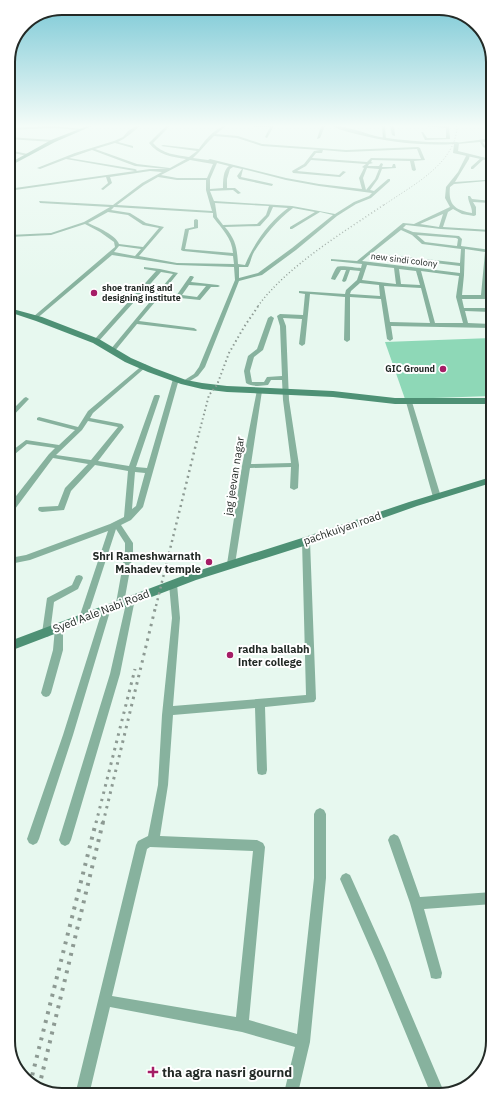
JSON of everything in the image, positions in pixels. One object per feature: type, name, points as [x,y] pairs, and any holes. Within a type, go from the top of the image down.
[{"type":"main road","points":[[15,307],[98,340],[156,367],[160,372]]},
{"type":"main road","points":[[15,311],[39,316]]},
{"type":"main road","points":[[114,348],[144,366],[176,379],[202,386],[311,394],[324,398],[351,402],[410,404],[486,402]]},
{"type":"main road","points":[[479,403],[486,404]]},
{"type":"main road","name":"pachkuiyan road","points":[[192,577],[486,482]]},
{"type":"main road","name":"Syed Aale Nabi Road","points":[[15,644],[120,603],[192,577]]},
{"type":"street","points":[[15,189],[97,177]]},
{"type":"street","points":[[103,189],[110,183],[108,177]]},
{"type":"street","points":[[15,236],[52,234],[85,222],[107,211],[143,184],[154,177]]},
{"type":"street","points":[[168,177],[208,179],[208,190],[216,217],[231,238],[236,266],[237,280],[202,367],[196,375],[185,382]]},
{"type":"street","points":[[225,189],[226,177]]},
{"type":"street","points":[[240,177],[272,185]]},
{"type":"street","points":[[269,177],[278,180]]},
{"type":"street","points":[[280,177],[374,193]]},
{"type":"street","points":[[306,183],[309,177]]},
{"type":"street","points":[[360,177],[365,191]]},
{"type":"street","points":[[365,191],[375,184],[377,177]]},
{"type":"street","points":[[454,183],[455,177]]},
{"type":"street","points":[[237,280],[260,274],[294,250],[336,215],[367,199],[389,180]]},
{"type":"street","points":[[441,228],[449,209],[447,195],[448,187],[454,183],[469,183],[485,180]]},
{"type":"street","points":[[208,190],[235,189],[239,192]]},
{"type":"street","points":[[416,225],[449,209],[474,216],[475,211],[470,199],[486,201]]},
{"type":"street","points":[[40,202],[215,212]]},
{"type":"street","points":[[212,202],[292,207],[336,215]]},
{"type":"street","points":[[223,226],[258,225],[264,221],[271,211],[272,205]]},
{"type":"street","points":[[112,252],[177,264],[247,265],[252,252],[277,219],[292,207]]},
{"type":"street","points":[[107,211],[129,214],[145,224],[162,227],[137,256]]},
{"type":"street","points":[[292,228],[319,211]]},
{"type":"street","points":[[196,220],[196,229],[187,229],[183,250],[235,255]]},
{"type":"street","points":[[85,222],[102,231],[116,241],[118,245],[144,248]]},
{"type":"street","points":[[358,262],[405,224],[486,231]]},
{"type":"street","points":[[400,228],[413,233],[457,237],[460,239],[462,276],[459,297],[466,325]]},
{"type":"street","points":[[413,233],[424,243],[486,251]]},
{"type":"street","points":[[39,316],[118,245]]},
{"type":"street","points":[[369,254],[462,265]]},
{"type":"street","points":[[334,260],[365,263]]},
{"type":"street","name":"new sindi colony","points":[[349,268],[363,270],[365,263],[462,276]]},
{"type":"street","points":[[396,267],[399,285]]},
{"type":"street","points":[[114,348],[176,273],[146,268]]},
{"type":"street","points":[[333,279],[338,268],[349,268],[344,281]]},
{"type":"street","points":[[98,340],[160,270]]},
{"type":"street","points":[[348,340],[348,291],[359,281],[363,270]]},
{"type":"street","points":[[418,270],[433,324]]},
{"type":"street","points":[[459,297],[483,297],[486,274]]},
{"type":"street","points":[[153,301],[174,300],[179,296],[192,277]]},
{"type":"street","points":[[359,281],[423,287]]},
{"type":"street","points":[[188,283],[218,286]]},
{"type":"street","points":[[381,284],[390,339]]},
{"type":"street","points":[[179,296],[198,299],[210,285]]},
{"type":"street","points":[[301,292],[384,298]]},
{"type":"street","points":[[302,344],[308,292]]},
{"type":"street","points":[[462,309],[486,310]]},
{"type":"street","points":[[294,488],[295,465],[286,409],[283,326],[280,316],[304,317]]},
{"type":"street","points":[[271,318],[260,350],[251,356],[247,372],[249,382],[266,384],[269,378],[285,378]]},
{"type":"street","points":[[135,322],[194,330]]},
{"type":"street","points":[[388,324],[486,326]]},
{"type":"street","points":[[15,503],[52,456],[80,429],[90,412],[144,366]]},
{"type":"street","points":[[15,560],[33,556],[115,525],[128,518],[139,507],[176,379]]},
{"type":"street","name":"jag jeevan nagar","points":[[231,564],[259,391]]},
{"type":"street","points":[[128,518],[132,469],[157,396]]},
{"type":"street","points":[[15,410],[26,399]]},
{"type":"street","points":[[410,404],[437,497]]},
{"type":"street","points":[[39,419],[80,429]]},
{"type":"street","points":[[42,509],[61,508],[68,490],[93,463],[121,426],[86,419]]},
{"type":"street","points":[[15,452],[28,441],[61,447]]},
{"type":"street","points":[[52,456],[149,471]]},
{"type":"street","points":[[246,466],[295,465]]},
{"type":"street","points":[[115,525],[129,543],[129,553],[120,603]]},
{"type":"street","points":[[83,618],[115,525]]},
{"type":"street","points":[[167,716],[168,712],[174,710],[308,700],[311,698],[306,541]]},
{"type":"street","points":[[46,633],[50,600],[76,587],[79,578]]},
{"type":"street","points":[[153,841],[163,785],[167,716],[176,618],[175,592],[173,584]]},
{"type":"street","points":[[65,840],[115,674],[131,599]]},
{"type":"street","points":[[33,839],[68,735],[107,608]]},
{"type":"street","points":[[46,693],[58,650],[59,628]]},
{"type":"street","points":[[260,703],[262,770]]},
{"type":"street","points":[[291,1088],[303,1042],[320,878],[320,814]]},
{"type":"street","points":[[394,840],[416,903],[436,973]]},
{"type":"street","points":[[84,1088],[142,845],[144,842],[153,841],[259,847],[242,1025]]},
{"type":"street","points":[[346,879],[381,957],[435,1088]]},
{"type":"street","points":[[416,903],[486,898]]},
{"type":"street","points":[[114,1002],[242,1025],[303,1042]]},
{"type":"green space","name":"GIC Ground","points":[[486,338],[486,396],[405,399],[385,342]]},
{"type":"railway","points":[[384,205],[425,177]]},
{"type":"railway","points":[[258,306],[284,277],[317,250],[385,204]]},
{"type":"railway","points":[[198,437],[209,395],[217,385],[229,353],[259,305]]},
{"type":"railway","points":[[156,606],[198,436]]},
{"type":"railway","points":[[103,823],[156,605]]},
{"type":"railway","points":[[96,823],[135,669]]},
{"type":"railway","points":[[32,1077],[96,822]]},
{"type":"railway","points":[[40,1082],[103,822]]},
{"type":"place","name":"shoe traning and designing institute","points":[[94,293]]},
{"type":"place","name":"GIC Ground","points":[[443,369]]},
{"type":"place","name":"Shri Rameshwarnath Mahadev temple","points":[[209,562]]},
{"type":"place","name":"radha ballabh inter college","points":[[230,655]]},
{"type":"place","name":"tha agra nasri gournd","points":[[153,1072]]}]
